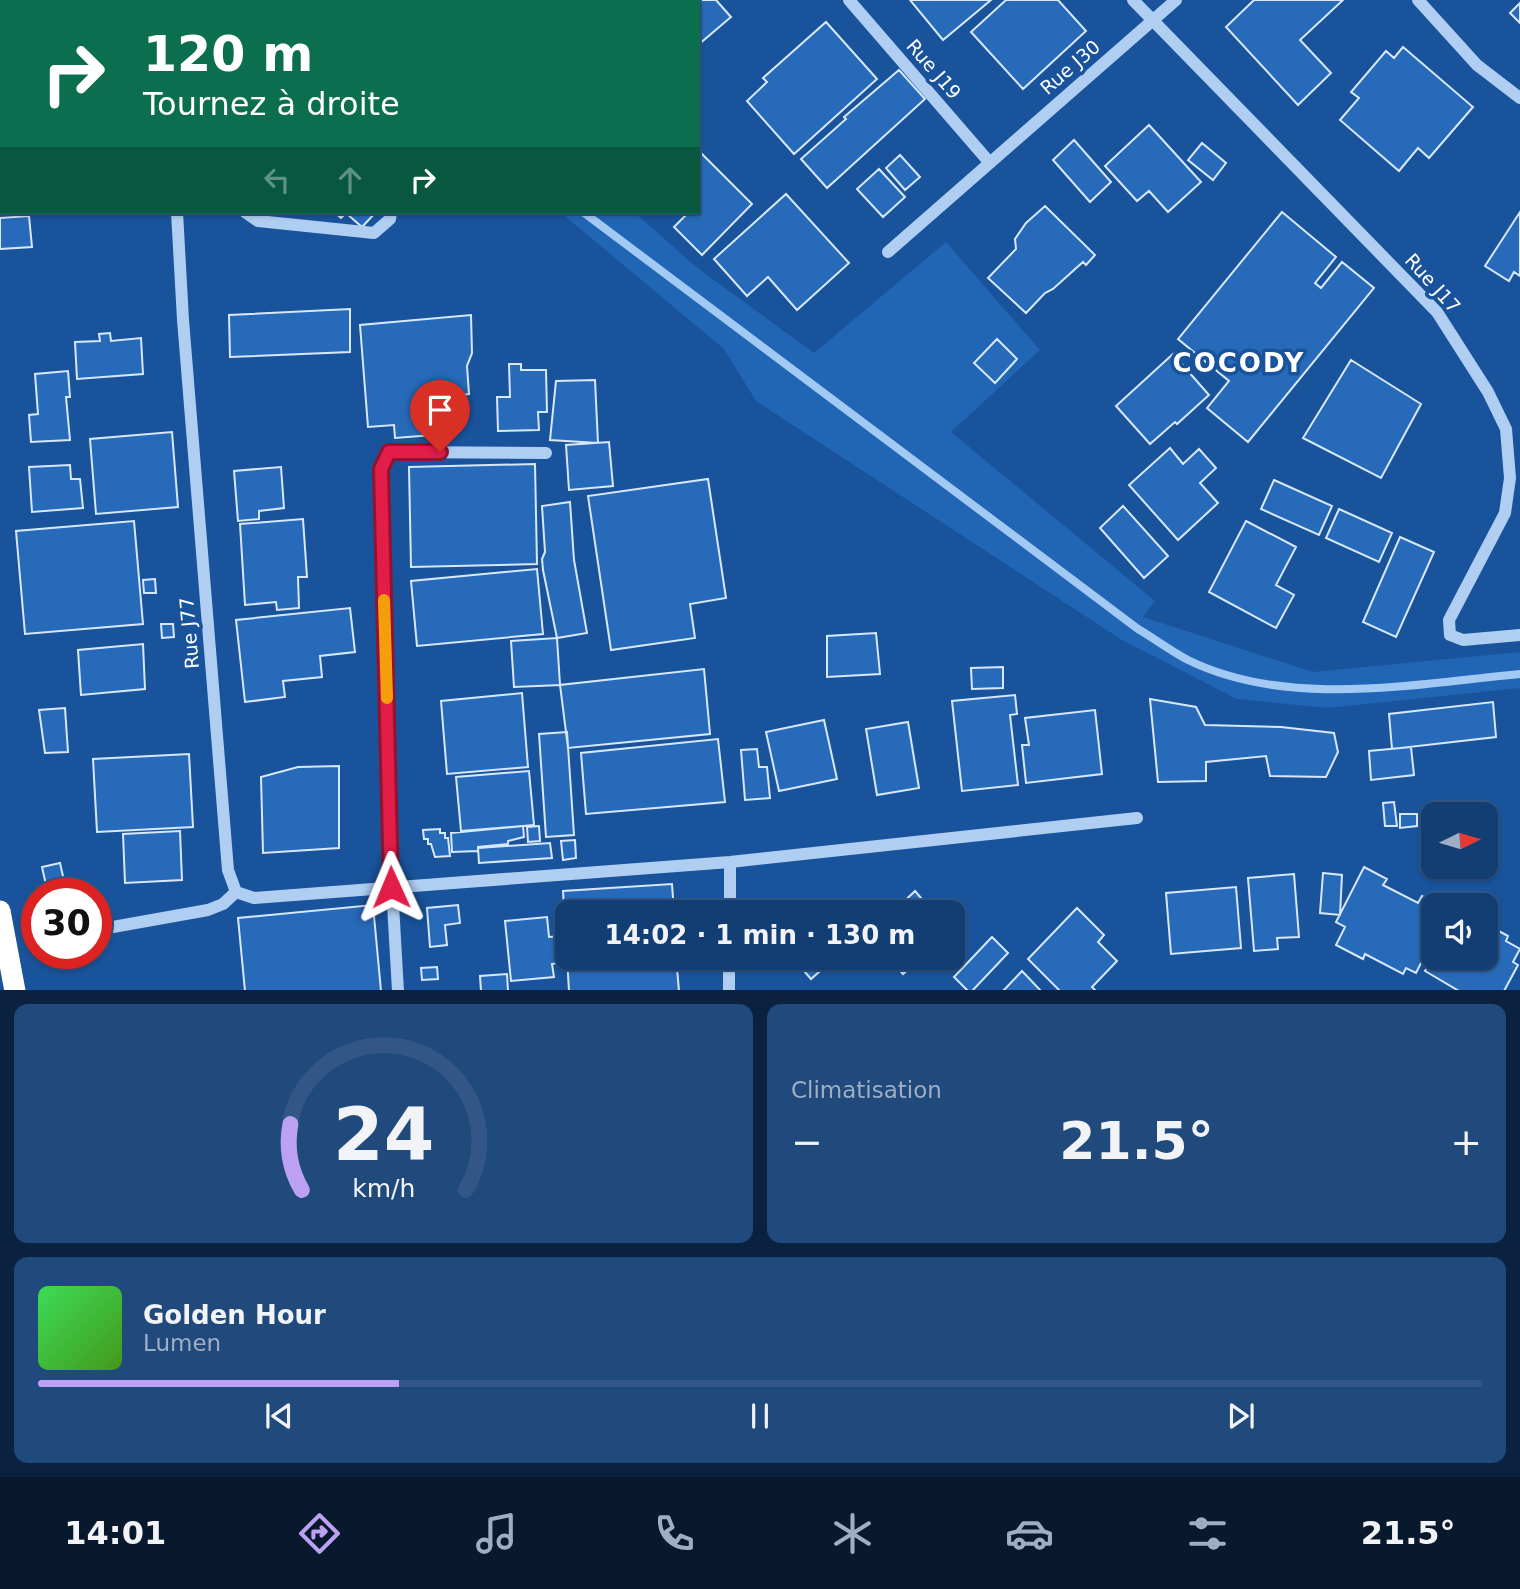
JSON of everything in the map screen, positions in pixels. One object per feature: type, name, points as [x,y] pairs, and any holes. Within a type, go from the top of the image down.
[{"type":"highway","points":[[0,911],[15,990]]},
{"type":"street","name":"Rue J19","points":[[849,0],[990,163]]},
{"type":"street","name":"Rue J17","points":[[1133,0],[1437,312],[1488,393],[1506,429],[1510,478],[1505,513],[1449,620],[1450,635],[1463,640],[1520,635]]},
{"type":"street","name":"Rue J30","points":[[888,252],[1176,0]]},
{"type":"street","points":[[1418,0],[1477,65],[1520,98]]},
{"type":"street","name":"Rue J77","points":[[177,214],[183,320],[228,870],[236,892]]},
{"type":"street","points":[[248,214],[258,221],[374,233],[390,219],[391,214]]},
{"type":"street","points":[[398,990],[391,887],[381,469],[389,452],[546,453]]},
{"type":"street","points":[[112,927],[208,910],[223,904],[236,892],[254,898],[730,862],[1137,818]]},
{"type":"street","points":[[730,862],[730,900]]},
{"type":"street","points":[[729,970],[729,990]]},
{"type":"shaded area","points":[[562,214],[636,214],[695,266],[814,353],[946,242],[1040,350],[951,432],[1155,601],[1143,617],[1313,672],[1520,652],[1520,688],[1327,708],[1237,699],[1122,640],[756,401],[724,349]]},
{"type":"building","points":[[700,0],[716,0],[731,17],[700,43]]},
{"type":"building","points":[[910,0],[991,0],[943,40]]},
{"type":"building","points":[[1006,0],[1058,0],[1086,31],[1023,89],[971,32]]},
{"type":"building","points":[[1254,0],[1343,0],[1300,40],[1331,73],[1298,105],[1226,27]]},
{"type":"building","points":[[1520,3],[1520,23],[1510,13]]},
{"type":"building","points":[[826,22],[877,79],[794,154],[747,101],[767,82],[763,78]]},
{"type":"building","points":[[1403,47],[1473,107],[1429,158],[1418,148],[1399,171],[1340,120],[1359,98],[1351,92],[1386,51],[1394,58]]},
{"type":"building","points":[[899,70],[925,99],[827,188],[801,159],[846,119],[844,117]]},
{"type":"building","points":[[1149,125],[1201,182],[1168,212],[1149,191],[1137,201],[1105,166]]},
{"type":"building","points":[[1074,140],[1111,182],[1090,202],[1053,160]]},
{"type":"building","points":[[1202,143],[1226,163],[1213,180],[1188,160]]},
{"type":"building","points":[[700,152],[752,204],[702,255],[674,227],[687,214],[700,214]]},
{"type":"building","points":[[900,155],[920,177],[905,190],[886,168]]},
{"type":"building","points":[[879,169],[905,197],[883,217],[857,189]]},
{"type":"building","points":[[786,194],[849,263],[797,310],[768,277],[747,296],[714,259]]},
{"type":"building","points":[[1045,206],[1095,255],[1086,265],[1083,262],[1045,293],[1026,313],[988,278],[1016,249],[1015,239],[1026,223]]},
{"type":"building","points":[[1282,212],[1336,257],[1315,283],[1321,288],[1342,262],[1374,288],[1248,442],[1207,408],[1229,381],[1178,339]]},
{"type":"building","points":[[1520,212],[1520,276],[1514,272],[1509,281],[1485,266]]},
{"type":"building","points":[[347,214],[374,214],[362,227]]},
{"type":"building","points":[[29,216],[32,247],[0,249],[0,218]]},
{"type":"building","points":[[350,309],[350,352],[230,357],[229,315]]},
{"type":"building","points":[[471,315],[472,353],[467,366],[469,394],[444,397],[446,434],[395,438],[394,425],[368,427],[360,325]]},
{"type":"building","points":[[110,333],[111,341],[141,338],[143,374],[77,379],[75,342],[100,341],[99,334]]},
{"type":"building","points":[[997,339],[1017,359],[995,383],[974,363]]},
{"type":"building","points":[[1173,354],[1209,395],[1150,444],[1116,406]]},
{"type":"building","points":[[1351,360],[1421,404],[1381,478],[1303,438]]},
{"type":"building","points":[[509,364],[521,364],[521,370],[546,370],[547,412],[538,412],[539,430],[498,431],[497,397],[510,397]]},
{"type":"building","points":[[68,371],[70,397],[66,397],[70,440],[31,442],[29,415],[38,414],[35,374]]},
{"type":"building","points":[[595,380],[598,443],[550,440],[556,381]]},
{"type":"building","points":[[172,432],[178,507],[96,514],[90,439]]},
{"type":"building","points":[[609,442],[613,486],[569,490],[566,445]]},
{"type":"building","points":[[1170,448],[1183,464],[1199,449],[1216,468],[1200,483],[1218,503],[1178,540],[1129,485]]},
{"type":"building","points":[[535,464],[537,564],[411,567],[409,467]]},
{"type":"building","points":[[70,465],[71,479],[80,479],[83,508],[32,512],[29,467]]},
{"type":"building","points":[[281,467],[284,508],[259,511],[259,519],[238,521],[234,471]]},
{"type":"building","points":[[708,479],[726,598],[690,604],[695,638],[611,650],[588,496]]},
{"type":"building","points":[[1274,480],[1332,506],[1319,535],[1261,509]]},
{"type":"building","points":[[570,502],[574,560],[587,633],[557,638],[543,570],[542,559],[545,552],[542,506]]},
{"type":"building","points":[[1123,506],[1168,556],[1144,578],[1100,528]]},
{"type":"building","points":[[1339,509],[1392,533],[1379,562],[1326,538]]},
{"type":"building","points":[[303,519],[307,577],[298,577],[299,608],[277,610],[276,602],[245,605],[240,524]]},
{"type":"building","points":[[134,521],[143,624],[25,634],[16,531]]},
{"type":"building","points":[[1246,521],[1296,547],[1276,585],[1294,595],[1276,628],[1209,592]]},
{"type":"building","points":[[1400,537],[1434,552],[1396,637],[1363,622]]},
{"type":"building","points":[[537,569],[543,634],[417,646],[411,581]]},
{"type":"building","points":[[155,579],[156,593],[144,593],[143,580]]},
{"type":"building","points":[[350,608],[355,652],[320,656],[322,677],[283,681],[285,697],[245,702],[236,620]]},
{"type":"building","points":[[161,624],[173,624],[174,637],[162,638]]},
{"type":"building","points":[[876,633],[880,674],[827,677],[827,636]]},
{"type":"building","points":[[557,638],[560,685],[514,687],[511,641]]},
{"type":"building","points":[[143,644],[145,689],[81,695],[78,650]]},
{"type":"building","points":[[1003,667],[1003,688],[972,689],[971,668]]},
{"type":"building","points":[[704,669],[710,734],[568,748],[560,685]]},
{"type":"building","points":[[522,693],[528,767],[447,774],[441,701]]},
{"type":"building","points":[[1015,695],[1017,714],[1010,715],[1018,785],[962,791],[952,701]]},
{"type":"building","points":[[1150,699],[1196,707],[1205,725],[1281,727],[1334,733],[1338,752],[1326,777],[1270,776],[1266,756],[1206,762],[1206,781],[1158,782]]},
{"type":"building","points":[[1493,702],[1496,737],[1392,749],[1389,714]]},
{"type":"building","points":[[65,708],[68,752],[45,753],[39,710]]},
{"type":"building","points":[[1095,710],[1102,774],[1026,783],[1022,745],[1029,745],[1025,718]]},
{"type":"building","points":[[824,720],[837,779],[779,791],[766,732]]},
{"type":"building","points":[[908,722],[919,788],[877,795],[866,729]]},
{"type":"building","points":[[567,732],[574,835],[546,837],[539,734]]},
{"type":"building","points":[[718,739],[725,802],[586,814],[581,753]]},
{"type":"building","points":[[1411,747],[1414,775],[1371,780],[1369,751]]},
{"type":"building","points":[[757,749],[759,767],[767,767],[770,798],[745,800],[741,750]]},
{"type":"building","points":[[189,754],[193,827],[97,832],[93,759]]},
{"type":"building","points":[[339,766],[339,848],[263,853],[261,777],[298,767]]},
{"type":"building","points":[[529,771],[534,825],[461,831],[456,777]]},
{"type":"building","points":[[1394,802],[1397,826],[1385,826],[1383,803]]},
{"type":"building","points":[[1400,814],[1417,814],[1417,826],[1400,828]]},
{"type":"building","points":[[523,826],[524,837],[508,841],[508,844],[478,847],[478,851],[452,852],[451,833]]},
{"type":"building","points":[[539,826],[540,841],[528,842],[527,827]]},
{"type":"building","points":[[440,829],[440,833],[445,833],[445,838],[448,838],[450,856],[435,857],[428,839],[424,839],[423,830]]},
{"type":"building","points":[[180,831],[182,880],[125,883],[123,834]]},
{"type":"building","points":[[575,840],[576,858],[563,860],[561,841]]},
{"type":"building","points":[[550,843],[552,858],[479,863],[478,848]]},
{"type":"building","points":[[60,863],[63,878],[44,878],[42,867]]},
{"type":"building","points":[[1364,867],[1387,879],[1383,885],[1418,903],[1421,898],[1421,963],[1416,973],[1406,968],[1403,974],[1365,954],[1363,959],[1336,945],[1345,927],[1336,922]]},
{"type":"building","points":[[1323,873],[1342,875],[1340,915],[1320,913]]},
{"type":"building","points":[[1294,874],[1299,937],[1277,938],[1278,949],[1254,951],[1248,878]]},
{"type":"building","points":[[672,884],[673,900],[564,900],[563,891]]},
{"type":"building","points":[[1236,887],[1241,948],[1171,954],[1166,893]]},
{"type":"building","points":[[915,891],[923,900],[906,900]]},
{"type":"building","points":[[373,905],[381,990],[245,990],[238,918]]},
{"type":"building","points":[[458,905],[460,923],[445,925],[447,945],[430,947],[427,908]]},
{"type":"building","points":[[1077,908],[1104,935],[1098,942],[1117,961],[1092,987],[1095,990],[1059,990],[1028,959]]},
{"type":"building","points":[[547,917],[549,937],[555,936],[555,963],[552,964],[554,977],[511,981],[505,921]]},
{"type":"building","points":[[1498,931],[1508,936],[1506,941],[1520,949],[1513,962],[1518,965],[1505,990],[1457,990],[1425,971],[1498,970]]},
{"type":"building","points":[[992,937],[1008,953],[973,990],[967,990],[954,977],[961,970],[965,970],[965,965]]},
{"type":"building","points":[[437,967],[438,979],[422,980],[421,968]]},
{"type":"building","points":[[568,970],[677,970],[679,990],[569,990]]},
{"type":"building","points":[[803,970],[821,970],[811,979]]},
{"type":"building","points":[[1022,971],[1040,990],[1004,990]]},
{"type":"building","points":[[507,974],[508,990],[481,990],[480,976]]},
{"type":"waterway","points":[[586,214],[1138,629],[1188,660],[1227,675],[1267,684],[1309,689],[1395,687],[1520,674]]},
{"type":"slow traffic","points":[[384,600],[387,698]]},
{"type":"district","name":"COCODY","points":[[1239,363]]},
{"type":"route","points":[[391,887],[381,469],[389,452],[440,452]]}]
